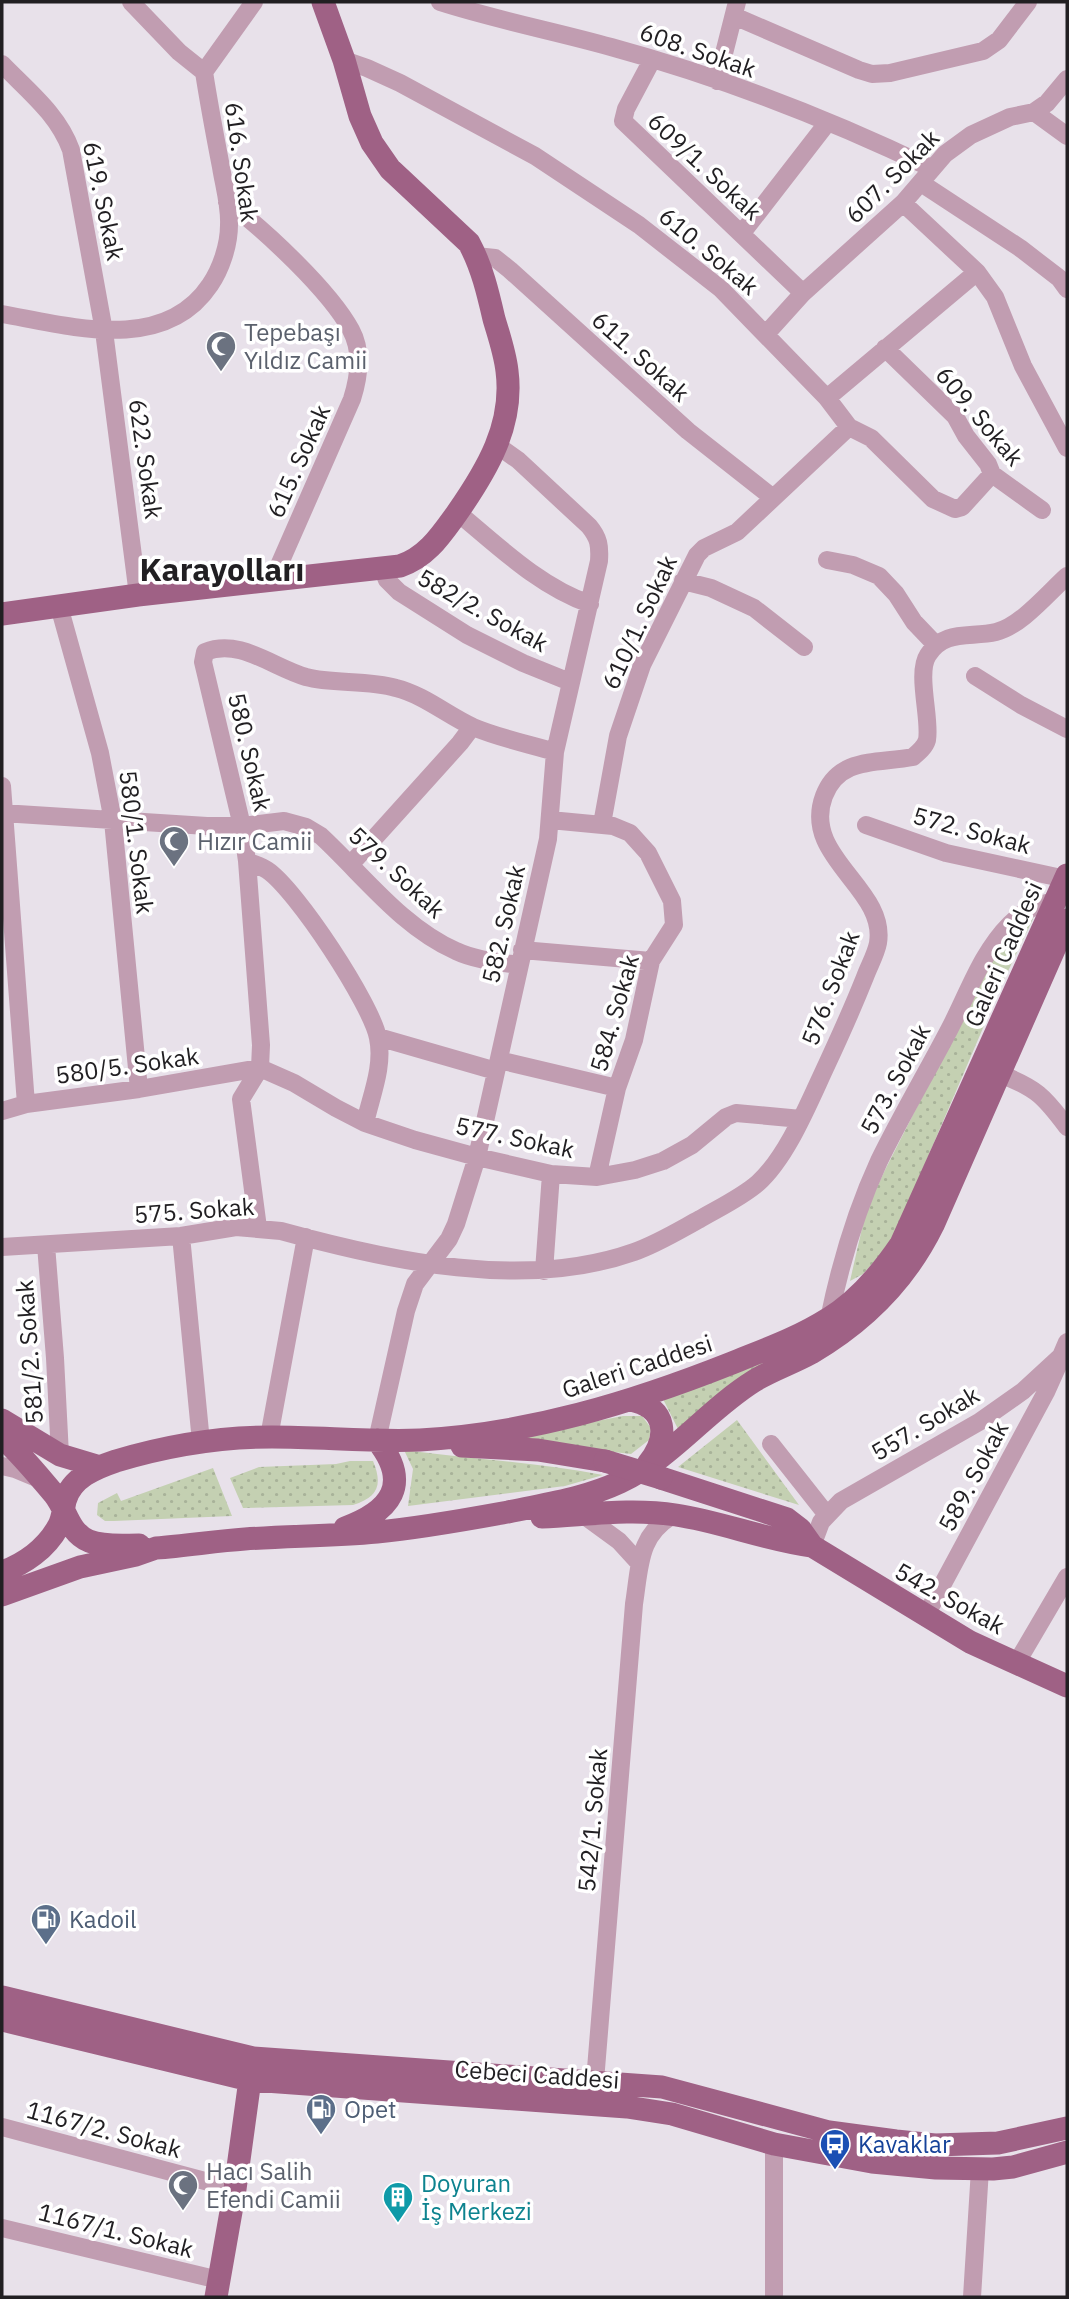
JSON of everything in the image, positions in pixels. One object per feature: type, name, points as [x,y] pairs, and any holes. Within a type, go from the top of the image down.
[{"type":"main road","points":[[2,614],[138,595],[382,568],[416,561],[433,544],[457,512],[498,446],[509,393],[507,369],[484,278],[476,257],[469,243],[390,169],[372,143],[360,116],[323,2]]},
{"type":"main road","name":"Galeri Caddesi","points":[[2,1595],[80,1567],[156,1548],[379,1532],[487,1516],[588,1494],[653,1474],[689,1435],[737,1392],[855,1324],[882,1299],[913,1262],[925,1242],[1000,1074],[1062,911],[1067,877]]},
{"type":"main road","name":"Galeri Caddesi","points":[[5,1570],[42,1548],[59,1526],[68,1492],[74,1484],[100,1467],[131,1457],[201,1442],[269,1437],[421,1440],[515,1428],[578,1416],[631,1401],[779,1344],[830,1319],[867,1287],[901,1244],[1062,911]]},
{"type":"main road","points":[[631,1401],[649,1406],[661,1421],[662,1432],[653,1474]]},
{"type":"main road","points":[[2,1420],[60,1455],[100,1467]]},
{"type":"main road","points":[[2,1437],[29,1464],[64,1508],[74,1529],[90,1542],[156,1548]]},
{"type":"main road","points":[[328,1534],[364,1521],[379,1512],[389,1501],[394,1490],[395,1474],[392,1462],[377,1440]]},
{"type":"main road","points":[[421,1440],[538,1450],[605,1461],[653,1474],[787,1519],[800,1529],[812,1546]]},
{"type":"main road","points":[[487,1516],[528,1518],[632,1511],[675,1514],[791,1544],[812,1546]]},
{"type":"main road","name":"542. Sokak","points":[[812,1546],[925,1617],[1016,1664],[1067,1686]]},
{"type":"main road","name":"Cebeci Caddesi","points":[[2,1997],[251,2069],[595,2081],[662,2087],[829,2132],[935,2145],[998,2143],[1067,2128]]},
{"type":"main road","name":"Cebeci Caddesi","points":[[2,2020],[251,2069],[627,2107],[672,2114],[774,2144],[872,2162],[980,2169],[1013,2166],[1067,2152]]},
{"type":"main road","points":[[217,2289],[251,2069]]},
{"type":"main road","points":[[594,2105],[595,2081]]},
{"type":"street","points":[[131,2],[179,52],[204,72]]},
{"type":"street","name":"616. Sokak","points":[[2,314],[104,331],[130,330],[178,316],[201,298],[216,276],[230,226],[204,72],[254,2]]},
{"type":"street","name":"608. Sokak","points":[[440,2],[652,60],[828,122],[926,176],[1059,278],[1067,289]]},
{"type":"street","points":[[717,81],[736,9],[859,70],[872,74],[890,74],[983,51],[1005,33],[1028,2]]},
{"type":"street","name":"610. Sokak","points":[[344,60],[400,83],[535,156],[639,225],[721,289],[827,398],[849,427],[871,438],[933,499],[955,509],[962,507],[992,474]]},
{"type":"street","name":"609/1. Sokak","points":[[652,60],[626,109],[623,121],[803,293]]},
{"type":"street","name":"619. Sokak","points":[[2,65],[52,114],[64,131],[78,180],[104,331]]},
{"type":"street","name":"607. Sokak","points":[[766,334],[803,293],[903,203],[945,154],[971,135],[1010,117],[1034,112],[1047,103],[1067,79]]},
{"type":"street","points":[[1034,112],[1067,136]]},
{"type":"street","points":[[742,233],[828,122]]},
{"type":"street","name":"615. Sokak","points":[[228,202],[249,218],[327,298],[352,332],[359,357],[359,377],[352,399],[273,579]]},
{"type":"street","points":[[903,203],[977,272],[995,297],[1023,366],[1067,448]]},
{"type":"street","name":"611. Sokak","points":[[476,257],[495,258],[510,270],[688,431],[772,497]]},
{"type":"street","points":[[827,398],[977,272]]},
{"type":"street","name":"622. Sokak","points":[[104,331],[138,595]]},
{"type":"street","name":"609. Sokak","points":[[885,348],[955,416],[992,474],[1042,510]]},
{"type":"street","name":"610/1. Sokak","points":[[602,824],[618,736],[629,701],[642,665],[683,581],[704,548],[737,532],[849,427]]},
{"type":"street","name":"582. Sokak","points":[[377,1440],[406,1311],[415,1284],[427,1265],[439,1254],[456,1224],[477,1157],[550,820],[555,752],[599,561],[597,536],[518,460],[498,446]]},
{"type":"street","points":[[457,512],[542,580],[570,597],[590,604]]},
{"type":"street","points":[[827,559],[853,565],[879,576],[897,594],[914,622],[936,644],[948,636],[995,632],[1013,626],[1067,576]]},
{"type":"street","name":"582/2. Sokak","points":[[382,568],[387,580],[399,592],[467,635],[523,663],[570,682]]},
{"type":"street","points":[[683,581],[711,588],[754,608],[804,647]]},
{"type":"street","name":"580/1. Sokak","points":[[59,606],[100,753],[113,821],[139,1089]]},
{"type":"street","name":"576. Sokak","points":[[427,1265],[544,1271],[602,1261],[634,1252],[665,1238],[724,1205],[758,1182],[779,1156],[801,1119],[840,1037],[878,944],[879,926],[871,908],[826,844],[820,827],[822,799],[830,783],[842,769],[913,757],[921,751],[927,741],[925,658],[936,644]]},
{"type":"street","name":"580. Sokak","points":[[260,1068],[261,1045],[247,861],[242,826],[203,662],[205,653],[218,647],[234,647],[285,671],[310,678],[395,687],[415,694],[472,727],[555,752]]},
{"type":"street","points":[[975,676],[1021,705],[1067,729]]},
{"type":"street","points":[[351,864],[472,727]]},
{"type":"street","points":[[2,786],[26,1104]]},
{"type":"street","name":"579. Sokak","points":[[3,813],[242,826],[284,821],[306,827],[321,836],[409,922],[432,939],[458,952],[490,961],[520,958],[652,961]]},
{"type":"street","name":"584. Sokak","points":[[550,820],[573,824],[602,824],[630,833],[648,853],[672,901],[674,925],[652,961],[634,1041],[617,1088],[597,1177]]},
{"type":"street","name":"572. Sokak","points":[[866,825],[946,853],[1067,877]]},
{"type":"street","points":[[247,861],[267,870],[282,884],[309,918],[363,999],[378,1037],[380,1061],[365,1123]]},
{"type":"street","name":"573. Sokak","points":[[830,1319],[857,1215],[878,1163],[989,950],[1009,925],[1026,910],[1039,904],[1062,911]]},
{"type":"street","points":[[378,1037],[498,1066],[617,1088]]},
{"type":"street","points":[[258,1228],[241,1099],[260,1068]]},
{"type":"street","name":"577. Sokak","points":[[260,1068],[294,1083],[365,1123],[477,1157],[551,1174],[597,1177],[635,1170],[663,1161],[692,1145],[726,1117],[736,1113],[801,1119]]},
{"type":"street","name":"580/5. Sokak","points":[[2,1111],[26,1104],[139,1089],[260,1068]]},
{"type":"street","points":[[1000,1074],[1022,1082],[1045,1097],[1067,1127]]},
{"type":"street","points":[[544,1271],[551,1174]]},
{"type":"street","name":"575. Sokak","points":[[2,1247],[181,1236],[236,1227],[281,1231],[427,1265]]},
{"type":"street","points":[[181,1236],[182,1269],[201,1442]]},
{"type":"street","points":[[269,1437],[306,1237]]},
{"type":"street","name":"581/2. Sokak","points":[[46,1245],[60,1455]]},
{"type":"street","name":"557. Sokak","points":[[812,1546],[821,1522],[841,1501],[979,1422],[1023,1391],[1065,1353]]},
{"type":"street","name":"589. Sokak","points":[[925,1617],[1065,1353]]},
{"type":"street","points":[[771,1444],[828,1515]]},
{"type":"street","points":[[2,1466],[39,1479]]},
{"type":"street","points":[[582,1514],[619,1541],[640,1564]]},
{"type":"street","name":"542/1. Sokak","points":[[595,2081],[634,1604],[642,1550],[651,1532],[662,1521],[675,1514]]},
{"type":"street","points":[[1016,1664],[1067,1577]]},
{"type":"street","name":"1167/2. Sokak","points":[[2,2127],[234,2189]]},
{"type":"street","points":[[774,2144],[774,2297]]},
{"type":"street","points":[[972,2297],[980,2169]]},
{"type":"street","name":"1167/1. Sokak","points":[[2,2228],[217,2289]]},
{"type":"green space","points":[[1031,913],[1034,915],[1032,921],[1001,986],[891,1243],[863,1274],[850,1281],[866,1211],[885,1170],[993,957]]},
{"type":"green space","points":[[771,1357],[712,1401],[679,1431],[663,1399]]},
{"type":"green space","points":[[623,1416],[642,1416],[651,1428],[649,1440],[631,1454],[504,1439]]},
{"type":"green space","points":[[737,1420],[799,1505],[678,1467]]},
{"type":"green space","points":[[404,1450],[603,1475],[565,1486],[408,1506],[413,1469]]},
{"type":"green space","points":[[373,1461],[378,1477],[373,1494],[353,1505],[243,1508],[230,1478],[259,1467]]},
{"type":"green space","points":[[213,1468],[232,1516],[105,1521],[97,1515],[98,1503],[117,1493],[121,1501]]},
{"type":"place","name":"Tepebaşı Yıldız Camii","points":[[221,373]]},
{"type":"place","name":"Hızır Camii","points":[[174,868]]},
{"type":"place","name":"Kadoil","points":[[46,1946]]},
{"type":"place","name":"Opet","points":[[321,2136]]},
{"type":"place","name":"Kavaklar","points":[[835,2171]]},
{"type":"place","name":"Hacı Salih Efendi Camii","points":[[183,2212]]},
{"type":"place","name":"Doyuran İş Merkezi","points":[[398,2224]]},
{"type":"district","name":"Karayolları","points":[[222,569]]}]
